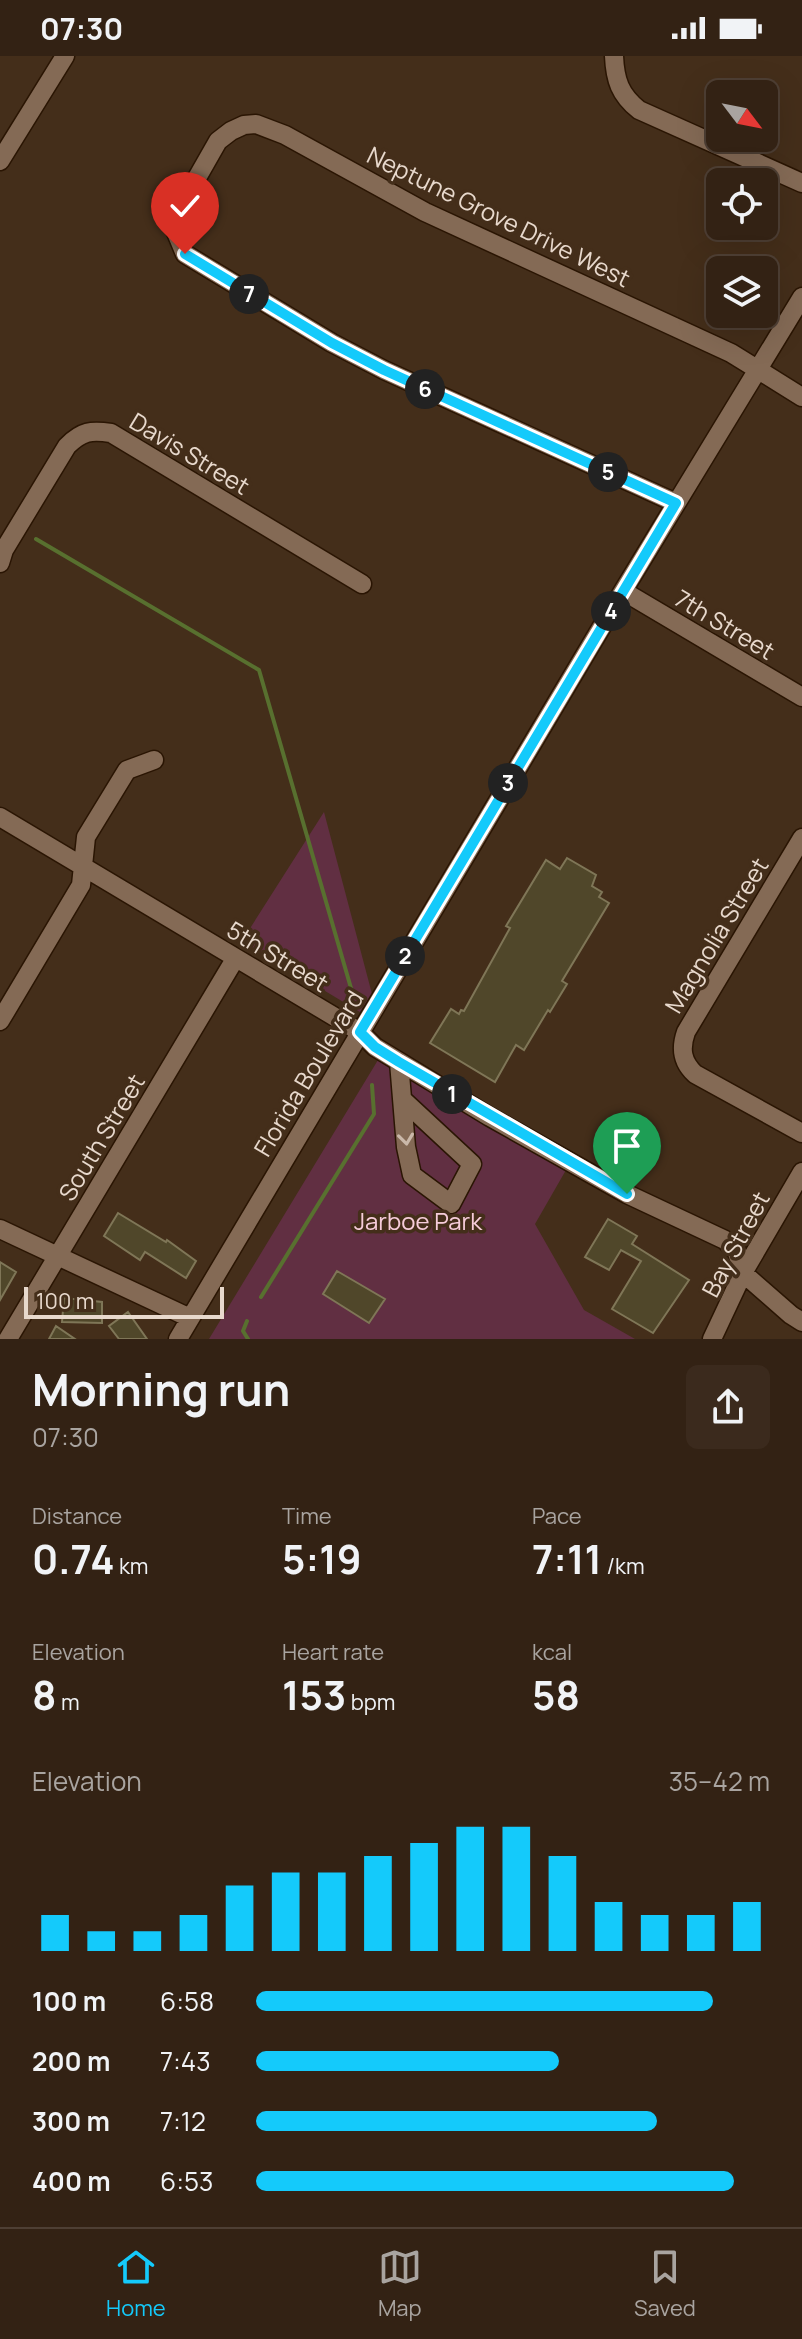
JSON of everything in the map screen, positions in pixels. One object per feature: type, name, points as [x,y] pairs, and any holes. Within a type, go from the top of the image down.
[{"type":"street","points":[[614,56],[619,88],[628,102],[639,110],[802,183]]},
{"type":"street","points":[[0,161],[62,57]]},
{"type":"street","name":"Neptune Grove Drive West","points":[[676,503],[384,370],[332,343],[185,254],[175,230],[177,213],[218,141],[244,125],[256,124],[292,139],[425,212],[731,353],[757,369]]},
{"type":"street","name":"Florida Boulevard","points":[[178,1339],[623,591],[802,297]]},
{"type":"street","points":[[757,369],[802,397]]},
{"type":"street","name":"Davis Street","points":[[0,563],[4,550],[67,446],[77,435],[90,430],[111,433],[362,584]]},
{"type":"street","name":"7th Street","points":[[623,591],[802,697]]},
{"type":"street","points":[[0,1021],[81,885],[86,837],[127,770],[154,760]]},
{"type":"street","name":"5th Street","points":[[0,817],[360,1032],[375,1047],[399,1062],[627,1194],[725,1240],[737,1252],[743,1273],[802,1322]]},
{"type":"street","name":"Magnolia Street","points":[[802,838],[682,1042],[684,1061],[695,1074],[802,1133]]},
{"type":"street","name":"South Street","points":[[8,1339],[235,959]]},
{"type":"street","points":[[399,1062],[402,1099],[406,1147],[412,1175],[451,1204],[472,1164],[402,1099]]},
{"type":"street","name":"Bay Street","points":[[712,1339],[743,1273],[802,1172]]},
{"type":"street","points":[[0,1229],[190,1318]]},
{"type":"green space","points":[[324,812],[372,994],[360,1012],[242,941]]},
{"type":"green space","name":"Jarboe Park","points":[[378,1060],[566,1170],[535,1224],[584,1310],[635,1339],[209,1339]]},
{"type":"building","points":[[567,858],[596,875],[592,886],[602,892],[599,897],[609,903],[562,981],[567,984],[550,1012],[548,1010],[524,1050],[516,1045],[495,1082],[430,1043],[451,1009],[459,1014],[461,1010],[464,1011],[510,928],[506,926],[546,860],[560,869]]},
{"type":"building","points":[[118,1213],[167,1240],[196,1261],[186,1278],[145,1252],[140,1260],[104,1236]]},
{"type":"building","points":[[608,1219],[637,1236],[632,1244],[689,1280],[653,1333],[612,1309],[641,1261],[621,1250],[609,1270],[585,1257]]},
{"type":"building","points":[[0,1262],[16,1272],[0,1300]]},
{"type":"building","points":[[337,1271],[385,1299],[369,1323],[323,1294]]},
{"type":"building","points":[[64,1298],[102,1302],[102,1323],[62,1322]]},
{"type":"building","points":[[128,1312],[147,1339],[119,1339],[109,1326]]},
{"type":"building","points":[[56,1326],[75,1339],[49,1339]]},
{"type":"waterway","points":[[36,539],[259,670],[353,995]]},
{"type":"waterway","points":[[261,1297],[374,1114],[372,1085]]},
{"type":"waterway","points":[[247,1321],[243,1331],[248,1339]]},
{"type":"route","points":[[185,254],[332,343],[384,370],[676,503],[360,1032],[375,1047],[399,1062],[627,1194]]}]
